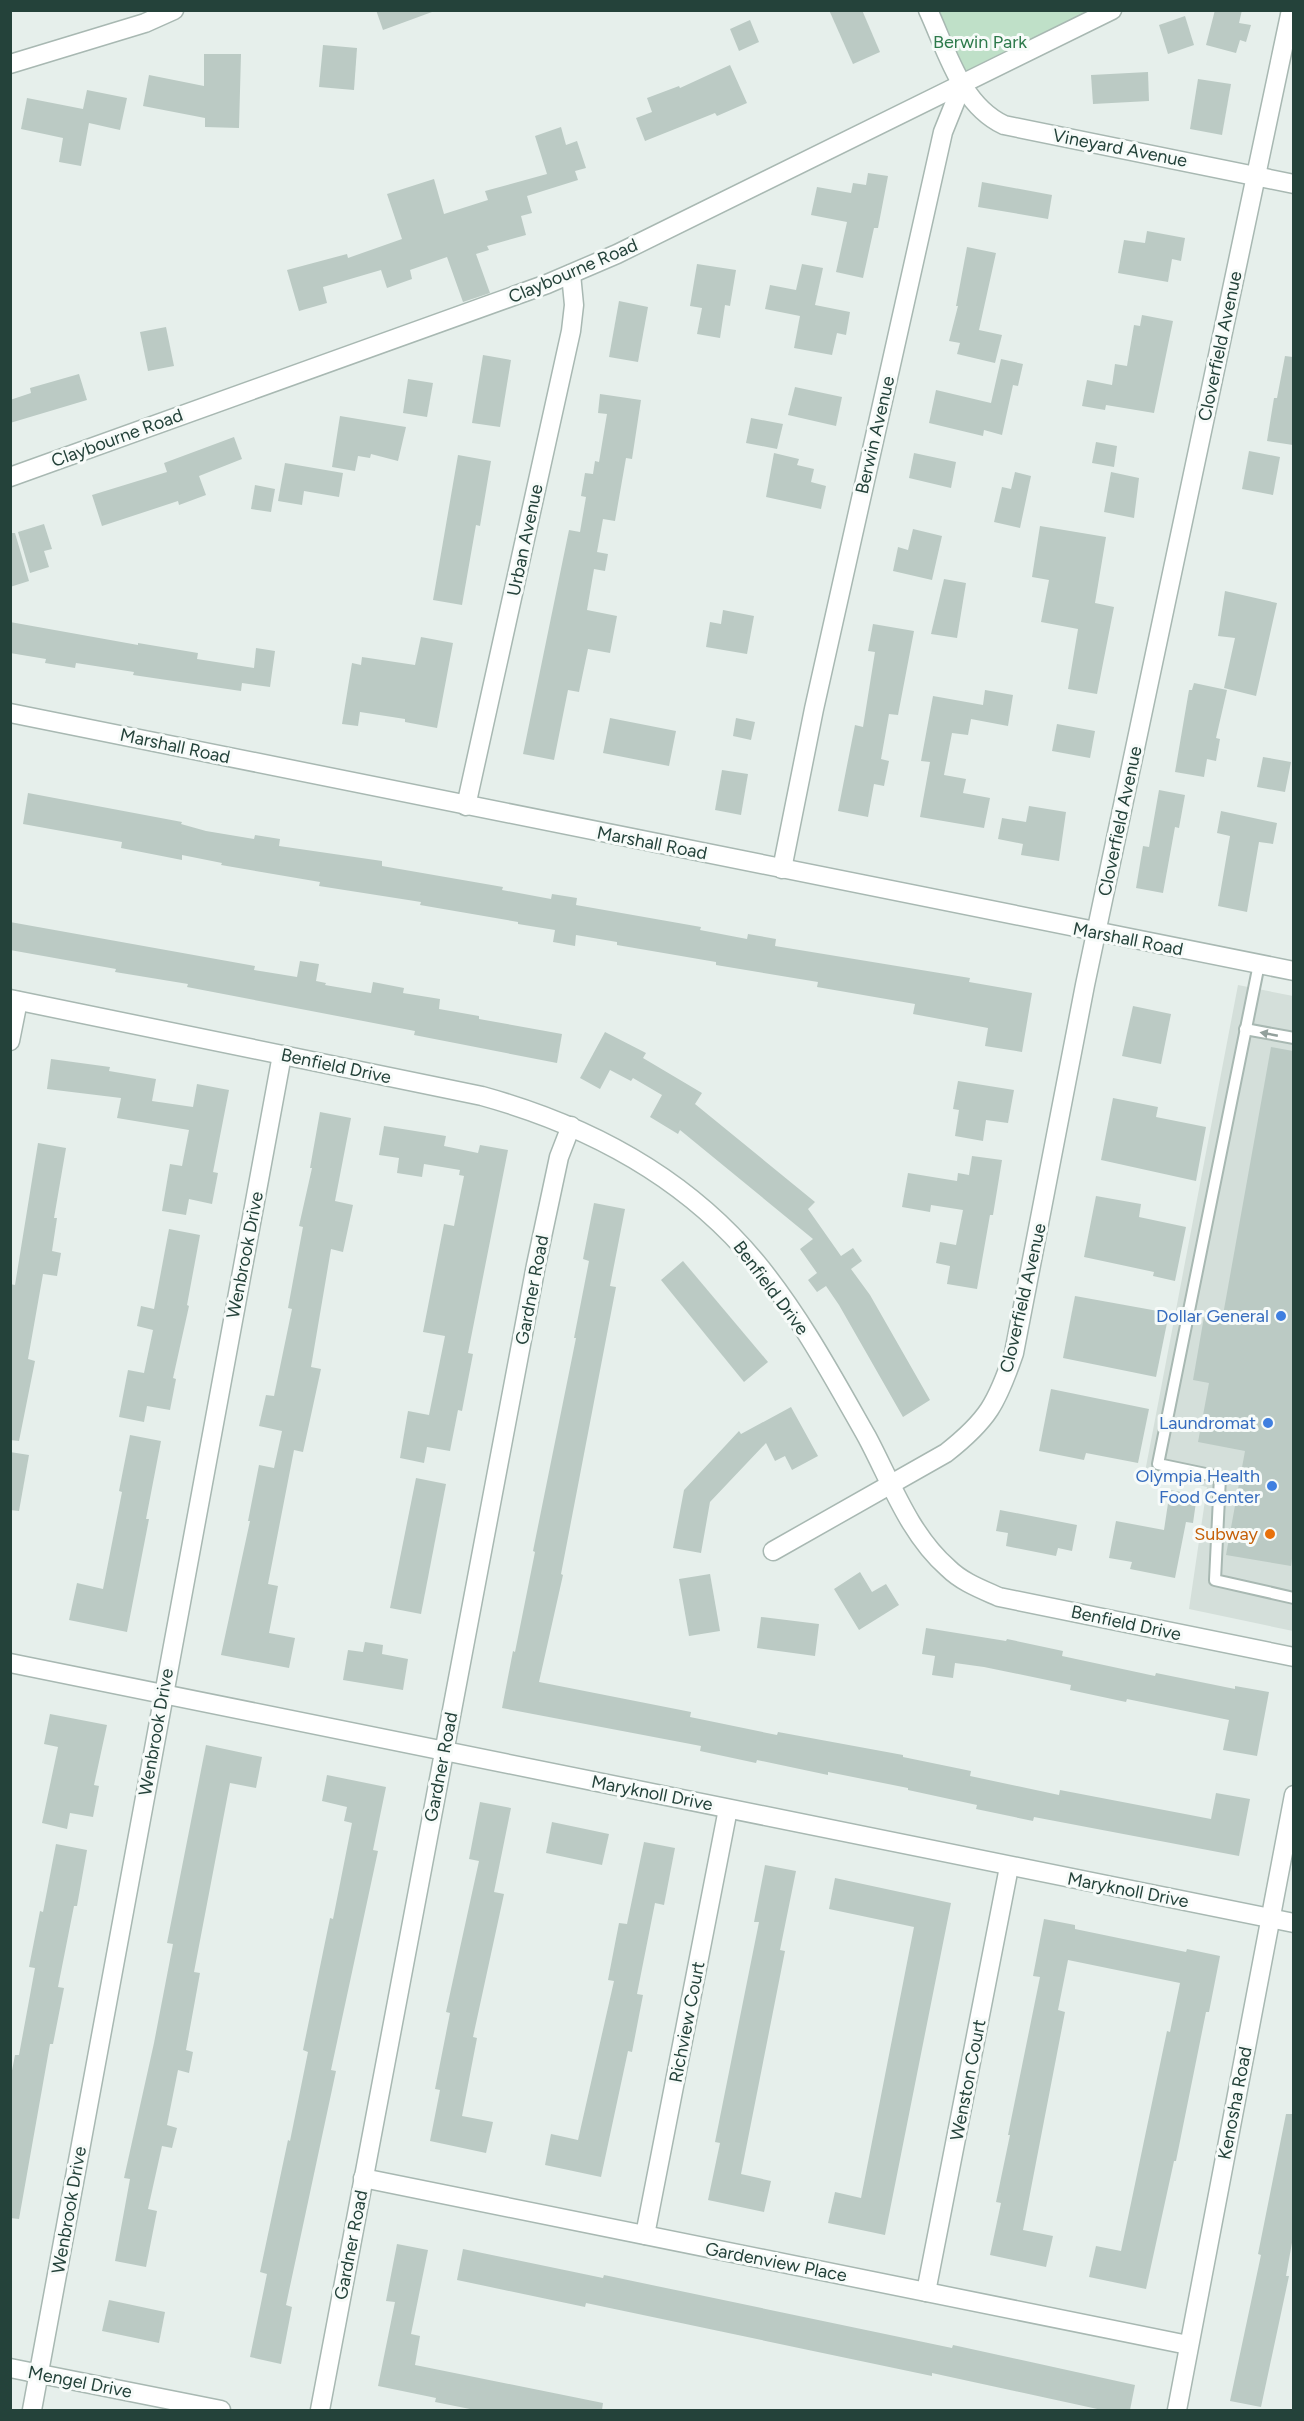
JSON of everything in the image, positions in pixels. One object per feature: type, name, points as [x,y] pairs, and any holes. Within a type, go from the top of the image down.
[{"type":"street","points":[[10,64],[145,23],[174,10]]},
{"type":"street","points":[[928,10],[962,85]]},
{"type":"street","name":"Claybourne Road","points":[[10,477],[370,349],[571,274],[617,254],[1113,10]]},
{"type":"street","name":"Cloverfield Avenue","points":[[773,1551],[946,1453],[969,1435],[987,1415],[1001,1392],[1014,1353],[1021,1321],[1096,933],[1291,10]]},
{"type":"street","name":"Vineyard Avenue","points":[[962,85],[978,108],[990,118],[1004,125],[1293,184]]},
{"type":"street","name":"Berwin Avenue","points":[[782,869],[814,709],[943,132],[962,85]]},
{"type":"street","name":"Urban Avenue","points":[[466,806],[571,331],[574,305],[571,274]]},
{"type":"street","name":"Marshall Road","points":[[10,713],[1293,971]]},
{"type":"street","points":[[10,1041],[14,1000]]},
{"type":"street","name":"Benfield Drive","points":[[14,1000],[482,1096],[571,1126],[610,1144],[645,1165],[705,1210],[735,1238],[755,1262],[804,1328],[929,1550],[949,1570],[972,1585],[999,1597],[1293,1657]]},
{"type":"street","name":"Wenbrook Drive","points":[[32,2410],[282,1055]]},
{"type":"street","name":"Gardner Road","points":[[320,2410],[536,1265],[559,1157],[571,1126]]},
{"type":"street","name":"Maryknoll Drive","points":[[10,1663],[1293,1923]]},
{"type":"street","name":"Kenosha Road","points":[[1177,2410],[1293,1795]]},
{"type":"street","name":"Richview Court","points":[[645,2235],[729,1809]]},
{"type":"street","name":"Wenston Court","points":[[926,2292],[1010,1867]]},
{"type":"street","name":"Gardenview Place","points":[[363,2178],[1188,2345]]},
{"type":"street","name":"Mengel Drive","points":[[10,2368],[221,2410]]},
{"type":"lane","points":[[1259,964],[1158,1464],[1220,1477],[1215,1580],[1293,1599]]},
{"type":"lane","points":[[1245,1029],[1293,1038]]},
{"type":"shaded area","points":[[1238,985],[1293,996],[1293,1631],[1189,1609],[1207,1487],[1145,1472]]},
{"type":"green space","name":"Berwin Park","points":[[928,11],[1112,11],[962,85]]},
{"type":"building","points":[[376,10],[431,10],[432,12],[383,30]]},
{"type":"building","points":[[829,10],[862,10],[880,52],[853,64]]},
{"type":"building","points":[[1215,10],[1242,10],[1239,23],[1251,25],[1246,42],[1240,40],[1236,53],[1206,45]]},
{"type":"building","points":[[1185,16],[1194,45],[1168,54],[1159,25]]},
{"type":"building","points":[[750,20],[759,42],[739,51],[730,29]]},
{"type":"building","points":[[323,45],[357,48],[354,90],[319,87]]},
{"type":"building","points":[[204,54],[241,54],[239,128],[205,127],[205,118],[143,106],[149,75],[204,86]]},
{"type":"building","points":[[730,65],[747,103],[717,116],[715,113],[645,141],[636,118],[652,112],[647,98],[679,86],[680,88]]},
{"type":"building","points":[[1148,72],[1149,101],[1093,104],[1091,75]]},
{"type":"building","points":[[1198,79],[1231,84],[1222,135],[1190,129]]},
{"type":"building","points":[[87,90],[127,98],[120,130],[89,123],[81,166],[59,162],[63,138],[21,129],[27,98],[83,109]]},
{"type":"building","points":[[561,127],[566,145],[577,141],[586,168],[575,171],[578,180],[527,196],[532,213],[521,216],[526,235],[487,246],[489,250],[476,254],[490,293],[463,302],[447,257],[410,270],[412,279],[387,288],[381,270],[323,287],[327,303],[299,311],[287,270],[347,254],[348,258],[402,239],[387,194],[434,179],[444,214],[488,200],[485,191],[547,174],[535,136]]},
{"type":"building","points":[[868,173],[888,176],[878,228],[874,228],[863,278],[836,272],[847,222],[811,215],[817,187],[851,193],[853,183],[866,185]]},
{"type":"building","points":[[982,182],[1052,195],[1048,219],[978,207]]},
{"type":"building","points":[[1147,231],[1185,238],[1181,261],[1172,259],[1168,282],[1118,273],[1124,240],[1145,243]]},
{"type":"building","points":[[967,247],[996,253],[979,330],[1002,335],[995,363],[957,354],[960,343],[949,341],[958,306],[956,306]]},
{"type":"building","points":[[697,264],[736,270],[730,306],[725,305],[720,338],[697,334],[702,308],[690,306]]},
{"type":"building","points":[[802,264],[823,268],[815,305],[850,312],[846,335],[837,333],[832,355],[794,348],[800,316],[765,309],[770,285],[796,290]]},
{"type":"building","points":[[619,301],[648,307],[638,362],[609,357]]},
{"type":"building","points":[[1142,315],[1173,321],[1154,413],[1106,405],[1105,410],[1082,406],[1087,380],[1112,385],[1115,364],[1127,366],[1134,325],[1140,326]]},
{"type":"building","points":[[166,327],[174,366],[148,371],[140,332]]},
{"type":"building","points":[[483,355],[511,360],[500,427],[472,423]]},
{"type":"building","points":[[1285,356],[1293,357],[1293,445],[1267,441],[1274,398],[1277,398]]},
{"type":"building","points":[[1001,359],[1023,364],[1018,386],[1013,385],[1002,435],[984,430],[983,436],[929,423],[936,390],[991,403]]},
{"type":"building","points":[[79,374],[87,400],[10,423],[10,400],[31,393],[30,388]]},
{"type":"building","points":[[408,379],[433,383],[427,417],[403,413]]},
{"type":"building","points":[[795,387],[842,397],[836,426],[788,415]]},
{"type":"building","points":[[600,394],[641,400],[632,459],[626,458],[615,521],[603,519],[597,552],[608,554],[605,571],[594,569],[587,610],[617,616],[610,653],[588,649],[579,692],[568,690],[554,760],[523,754],[569,530],[580,532],[586,497],[581,496],[585,473],[593,474],[595,461],[599,462],[607,414],[598,413]]},
{"type":"building","points":[[340,416],[406,427],[398,461],[371,454],[370,458],[358,456],[355,471],[332,467]]},
{"type":"building","points":[[751,418],[783,424],[777,449],[746,443]]},
{"type":"building","points":[[234,437],[242,459],[199,476],[206,495],[179,505],[178,501],[102,526],[92,495],[167,472],[164,463]]},
{"type":"building","points":[[1096,442],[1117,446],[1114,467],[1092,463]]},
{"type":"building","points":[[1249,451],[1280,457],[1273,495],[1242,489]]},
{"type":"building","points":[[774,453],[799,459],[797,465],[814,469],[811,482],[826,486],[821,509],[766,497]]},
{"type":"building","points":[[914,453],[956,462],[951,488],[909,478]]},
{"type":"building","points":[[458,455],[491,461],[480,526],[476,525],[462,605],[433,600]]},
{"type":"building","points":[[285,463],[343,473],[339,497],[304,491],[302,505],[278,501]]},
{"type":"building","points":[[1015,472],[1031,476],[1020,528],[994,522],[1002,487],[1011,489]]},
{"type":"building","points":[[1111,472],[1139,478],[1134,518],[1104,512]]},
{"type":"building","points":[[255,485],[275,489],[271,512],[251,509]]},
{"type":"building","points":[[44,524],[52,549],[44,551],[49,567],[30,573],[18,532]]},
{"type":"building","points":[[1040,526],[1106,537],[1095,603],[1114,607],[1097,694],[1068,689],[1078,629],[1041,622],[1049,580],[1032,577]]},
{"type":"building","points":[[913,529],[942,536],[932,580],[893,571],[898,547],[908,550]]},
{"type":"building","points":[[10,533],[15,533],[29,581],[10,587]]},
{"type":"building","points":[[944,579],[966,583],[957,638],[931,634]]},
{"type":"building","points":[[1225,591],[1277,603],[1256,696],[1224,688],[1235,638],[1218,636]]},
{"type":"building","points":[[723,610],[754,616],[747,654],[706,647],[710,622],[721,624]]},
{"type":"building","points":[[10,622],[138,645],[138,643],[198,653],[197,659],[254,668],[256,648],[275,651],[270,687],[242,683],[241,691],[133,675],[134,672],[76,663],[75,668],[45,663],[46,659],[10,653]]},
{"type":"building","points":[[873,624],[914,631],[898,715],[889,714],[881,759],[889,761],[884,786],[874,784],[868,817],[838,811],[855,725],[863,727],[875,652],[868,651]]},
{"type":"building","points":[[421,637],[453,643],[437,728],[405,722],[405,719],[360,712],[358,726],[342,724],[352,663],[361,665],[362,657],[415,665]]},
{"type":"building","points":[[1194,683],[1227,690],[1216,738],[1220,739],[1216,761],[1207,759],[1204,777],[1175,772],[1189,690],[1192,690]]},
{"type":"building","points":[[985,690],[1013,695],[1008,726],[971,719],[968,735],[952,733],[944,775],[966,779],[963,793],[990,798],[984,828],[920,817],[930,762],[921,761],[933,696],[983,705]]},
{"type":"building","points":[[610,718],[676,731],[669,766],[603,753]]},
{"type":"building","points":[[736,718],[755,722],[751,740],[733,736]]},
{"type":"building","points":[[1057,724],[1095,731],[1090,758],[1052,751]]},
{"type":"building","points":[[1263,757],[1291,762],[1285,792],[1257,787]]},
{"type":"building","points":[[722,770],[748,774],[741,815],[715,810]]},
{"type":"building","points":[[1159,790],[1185,795],[1179,828],[1175,827],[1163,893],[1136,888],[1143,846],[1149,847]]},
{"type":"building","points":[[28,793],[182,822],[181,824],[206,831],[254,839],[255,835],[280,839],[279,846],[382,861],[382,866],[503,887],[502,890],[551,899],[552,894],[577,898],[576,905],[701,927],[700,930],[747,939],[748,934],[776,939],[775,946],[970,978],[969,982],[1032,993],[1022,1052],[985,1046],[988,1028],[913,1014],[915,1004],[817,987],[818,982],[716,965],[716,962],[617,945],[617,942],[576,935],[575,946],[553,942],[555,930],[420,905],[421,902],[319,886],[320,882],[221,865],[222,863],[182,855],[182,860],[121,848],[122,842],[23,824]]},
{"type":"building","points":[[1029,806],[1066,812],[1059,861],[1021,855],[1023,844],[998,839],[1002,818],[1026,822]]},
{"type":"building","points":[[1221,811],[1277,823],[1273,844],[1259,842],[1247,912],[1218,906],[1230,836],[1217,833]]},
{"type":"building","points":[[10,922],[255,966],[254,970],[297,977],[300,961],[319,964],[316,981],[326,983],[325,985],[371,993],[373,982],[404,988],[403,993],[440,999],[439,1009],[479,1016],[479,1019],[562,1034],[557,1063],[414,1035],[415,1031],[187,987],[188,984],[115,972],[116,969],[10,950]]},
{"type":"building","points":[[1133,1006],[1171,1014],[1161,1064],[1122,1056]]},
{"type":"building","points":[[605,1032],[646,1053],[643,1058],[702,1093],[695,1104],[815,1202],[808,1209],[841,1256],[853,1248],[862,1261],[851,1269],[870,1295],[930,1400],[903,1417],[826,1286],[817,1292],[808,1280],[817,1273],[800,1249],[813,1239],[680,1130],[678,1134],[650,1117],[662,1095],[633,1078],[631,1081],[610,1070],[600,1089],[580,1078]]},
{"type":"building","points":[[1271,1047],[1293,1051],[1293,1551],[1291,1566],[1226,1555],[1245,1451],[1198,1442],[1209,1383],[1193,1380],[1205,1311],[1223,1315]]},
{"type":"building","points":[[51,1059],[110,1067],[109,1071],[156,1079],[152,1101],[193,1107],[197,1084],[229,1090],[213,1172],[218,1173],[212,1204],[189,1199],[186,1215],[162,1211],[170,1164],[182,1166],[189,1130],[117,1118],[121,1098],[47,1089]]},
{"type":"building","points":[[958,1081],[1014,1090],[1008,1123],[986,1120],[983,1141],[955,1136],[959,1110],[953,1109]]},
{"type":"building","points":[[1113,1098],[1158,1107],[1156,1117],[1206,1127],[1196,1181],[1101,1160]]},
{"type":"building","points":[[320,1112],[351,1118],[335,1201],[353,1205],[343,1252],[331,1249],[311,1367],[321,1369],[303,1452],[294,1450],[268,1584],[278,1586],[269,1633],[295,1638],[289,1668],[221,1655],[250,1521],[248,1521],[259,1465],[274,1468],[282,1431],[259,1426],[266,1395],[274,1396],[292,1309],[288,1308],[303,1227],[299,1226],[312,1168],[310,1168]]},
{"type":"building","points":[[384,1126],[446,1136],[444,1146],[478,1153],[480,1145],[508,1150],[468,1353],[473,1354],[462,1411],[458,1410],[450,1451],[427,1447],[424,1463],[400,1458],[408,1411],[429,1415],[445,1336],[423,1332],[444,1224],[454,1226],[464,1176],[459,1175],[460,1170],[424,1164],[422,1177],[397,1173],[399,1158],[379,1155]]},
{"type":"building","points":[[38,1143],[66,1148],[54,1218],[57,1218],[52,1251],[61,1253],[57,1276],[43,1274],[28,1359],[35,1361],[19,1441],[10,1440],[10,1284],[15,1285]]},
{"type":"building","points":[[972,1156],[1002,1160],[977,1289],[947,1284],[950,1266],[936,1263],[940,1242],[956,1245],[963,1210],[931,1205],[930,1212],[902,1207],[908,1173],[957,1181],[958,1173],[969,1175]]},
{"type":"building","points":[[1096,1196],[1141,1204],[1139,1217],[1186,1227],[1175,1281],[1153,1276],[1154,1272],[1084,1257]]},
{"type":"building","points":[[594,1203],[625,1209],[610,1286],[616,1287],[561,1574],[563,1575],[539,1682],[691,1712],[690,1717],[777,1735],[778,1732],[903,1755],[903,1757],[971,1771],[970,1776],[1059,1795],[1060,1790],[1211,1819],[1216,1793],[1250,1799],[1239,1856],[1034,1817],[1033,1821],[976,1809],[977,1805],[908,1790],[908,1788],[828,1772],[828,1775],[757,1760],[756,1763],[700,1751],[701,1746],[502,1708],[576,1338],[574,1338],[589,1261],[583,1259]]},
{"type":"building","points":[[169,1229],[200,1235],[187,1305],[189,1306],[173,1378],[176,1379],[170,1410],[147,1406],[144,1422],[119,1417],[128,1370],[144,1373],[153,1330],[137,1326],[141,1306],[154,1309]]},
{"type":"building","points":[[683,1261],[768,1362],[744,1382],[661,1280]]},
{"type":"building","points":[[1075,1296],[1169,1313],[1156,1377],[1063,1358]]},
{"type":"building","points":[[1051,1389],[1149,1409],[1138,1463],[1086,1453],[1084,1460],[1039,1451]]},
{"type":"building","points":[[791,1407],[818,1456],[792,1470],[785,1456],[775,1461],[766,1443],[710,1502],[701,1553],[673,1548],[684,1490],[739,1431],[741,1434]]},
{"type":"building","points":[[130,1435],[161,1441],[146,1519],[149,1519],[127,1632],[69,1620],[77,1583],[103,1589],[122,1492],[119,1491]]},
{"type":"building","points":[[10,1452],[29,1455],[19,1511],[10,1510]]},
{"type":"building","points":[[416,1478],[446,1484],[421,1614],[390,1608]]},
{"type":"building","points":[[1170,1490],[1197,1495],[1193,1523],[1186,1522],[1175,1578],[1130,1569],[1132,1562],[1109,1558],[1116,1521],[1164,1530]]},
{"type":"building","points":[[1000,1510],[1077,1525],[1072,1551],[1058,1548],[1056,1556],[1006,1546],[1008,1533],[996,1531]]},
{"type":"building","points":[[860,1572],[872,1592],[886,1584],[899,1605],[859,1630],[834,1589]]},
{"type":"building","points":[[710,1574],[720,1631],[689,1636],[679,1579]]},
{"type":"building","points":[[761,1617],[819,1624],[815,1656],[757,1648]]},
{"type":"building","points":[[926,1628],[1006,1641],[1007,1639],[1063,1651],[1062,1656],[1155,1676],[1156,1673],[1235,1689],[1235,1686],[1269,1692],[1257,1756],[1223,1750],[1229,1720],[1070,1690],[1071,1685],[984,1667],[955,1663],[953,1678],[932,1675],[935,1656],[922,1654]]},
{"type":"building","points":[[365,1642],[383,1645],[382,1654],[408,1659],[403,1690],[343,1680],[348,1650],[363,1652]]},
{"type":"building","points":[[50,1714],[107,1725],[94,1785],[99,1786],[93,1817],[70,1813],[67,1829],[42,1823],[58,1747],[44,1744]]},
{"type":"building","points":[[206,1745],[262,1757],[256,1788],[230,1783],[194,1972],[200,1973],[186,2050],[193,2052],[189,2073],[178,2070],[167,2125],[177,2128],[172,2148],[162,2146],[148,2209],[157,2211],[146,2267],[115,2261],[130,2179],[124,2178],[173,1944],[167,1943]]},
{"type":"building","points":[[327,1775],[386,1787],[373,1850],[378,1851],[331,2070],[336,2071],[286,2305],[292,2307],[281,2364],[250,2357],[267,2274],[260,2272],[288,2140],[290,2141],[308,2052],[303,2050],[352,1823],[344,1821],[347,1807],[322,1801]]},
{"type":"building","points":[[480,1802],[511,1808],[494,1892],[504,1894],[473,2037],[477,2038],[462,2116],[493,2122],[486,2153],[430,2141],[440,2090],[435,2089],[450,2013],[446,2012],[479,1861],[469,1859]]},
{"type":"building","points":[[552,1822],[609,1834],[602,1865],[546,1853]]},
{"type":"building","points":[[644,1842],[675,1848],[664,1905],[655,1903],[637,1994],[643,1995],[632,2052],[628,2051],[601,2177],[545,2165],[551,2134],[578,2140],[614,1981],[608,1980],[619,1923],[627,1924]]},
{"type":"building","points":[[56,1844],[87,1850],[77,1906],[74,1906],[58,1987],[64,1988],[53,2044],[50,2044],[19,2219],[10,2218],[10,2081],[15,2055],[19,2055],[35,1968],[29,1967],[40,1911],[43,1912]]},
{"type":"building","points":[[765,1865],[796,1871],[780,1950],[785,1951],[741,2174],[771,2181],[764,2212],[708,2200],[720,2143],[715,2142],[759,1922],[754,1922]]},
{"type":"building","points":[[835,1878],[951,1903],[885,2235],[828,2223],[835,2192],[861,2198],[914,1927],[829,1909]]},
{"type":"building","points":[[1044,1919],[1075,1925],[1075,1929],[1186,1952],[1187,1949],[1220,1956],[1146,2289],[1089,2277],[1096,2246],[1121,2251],[1167,2031],[1170,2032],[1180,1983],[1068,1960],[1058,2010],[1065,2012],[1023,2230],[1053,2236],[1046,2267],[990,2255],[1001,2203],[996,2202],[1010,2135],[1008,2135],[1040,1977],[1033,1976]]},
{"type":"building","points":[[1286,2114],[1293,2114],[1293,2237],[1286,2276],[1289,2276],[1261,2407],[1230,2401],[1261,2255],[1258,2254]]},
{"type":"building","points":[[397,2244],[428,2250],[411,2334],[420,2336],[415,2365],[603,2403],[602,2410],[475,2410],[435,2402],[436,2398],[378,2386],[395,2302],[386,2301]]},
{"type":"building","points":[[463,2249],[603,2278],[604,2275],[952,2348],[953,2345],[1135,2385],[1130,2410],[1102,2410],[586,2303],[585,2307],[457,2280]]},
{"type":"building","points":[[109,2300],[165,2312],[159,2343],[102,2331]]},
{"type":"place","name":"Dollar General","points":[[1281,1316]]},
{"type":"place","name":"Laundromat","points":[[1268,1423]]},
{"type":"place","name":"Olympia Health Food Center","points":[[1272,1486]]},
{"type":"place","name":"Subway","points":[[1270,1534]]}]
